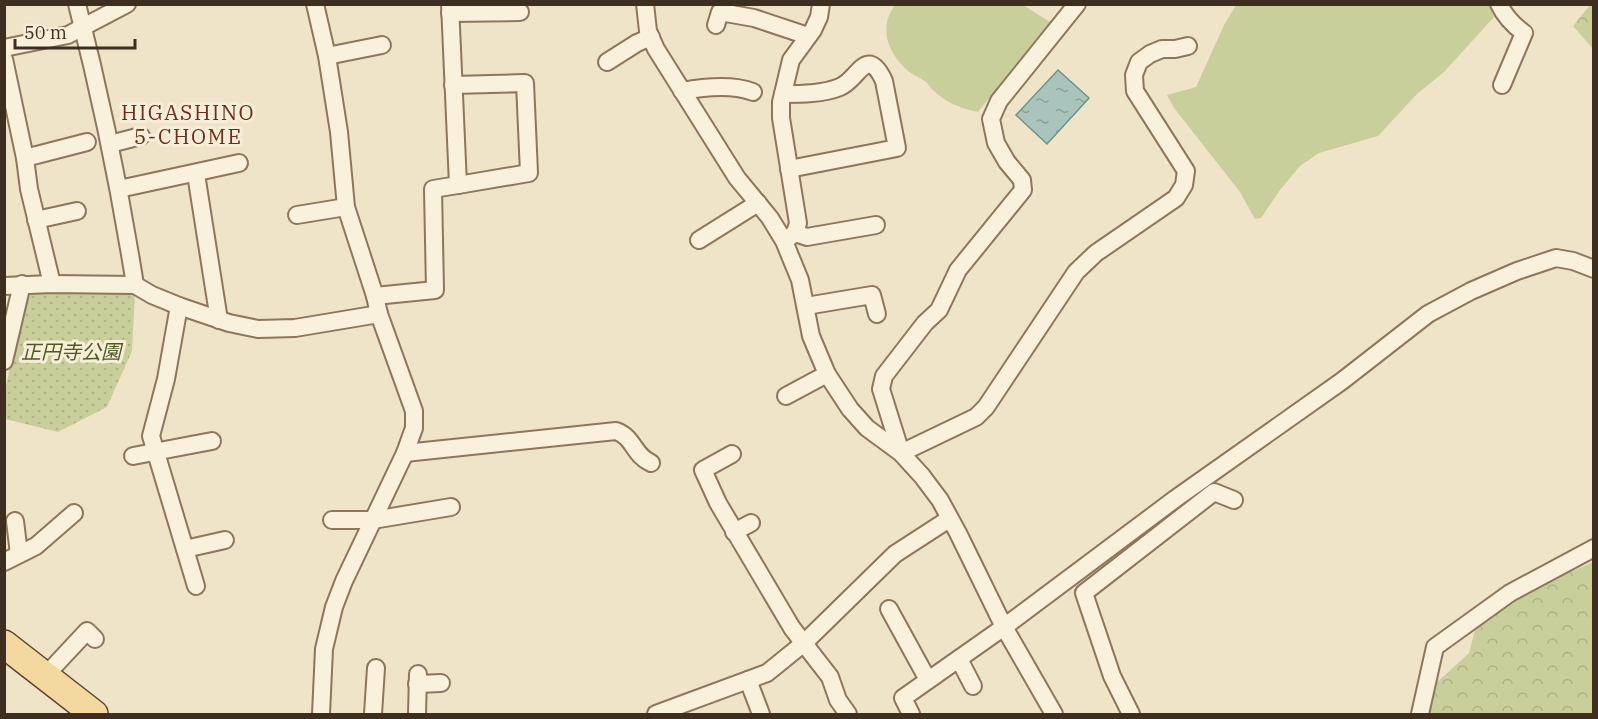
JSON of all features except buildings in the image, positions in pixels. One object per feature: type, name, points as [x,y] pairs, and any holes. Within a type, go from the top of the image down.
[{"type":"main road","points":[[4,644],[94,714]]},
{"type":"street","points":[[77,4],[110,144],[135,285]]},
{"type":"street","points":[[4,48],[52,39],[83,28],[128,4]]},
{"type":"street","points":[[315,4],[327,56],[339,132],[346,207],[379,314],[414,411],[414,428],[405,453],[334,607],[324,649],[321,714]]},
{"type":"street","points":[[645,4],[645,14],[656,49],[682,91],[737,178],[790,237],[811,336],[827,375],[850,409],[867,428],[901,453],[932,489],[958,533],[1004,627],[1051,713]]},
{"type":"street","points":[[790,237],[798,223],[781,118],[783,94],[791,60],[819,17],[821,4]]},
{"type":"street","points":[[901,453],[881,389],[884,376],[925,323],[939,310],[958,270],[1023,190],[1022,180],[1007,162],[996,143],[991,118],[999,101],[1077,4]]},
{"type":"street","points":[[1499,4],[1503,13],[1515,27],[1524,33],[1502,85]]},
{"type":"street","points":[[458,185],[450,9],[520,12]]},
{"type":"street","points":[[716,25],[720,12],[755,11],[808,36]]},
{"type":"street","points":[[607,62],[651,37]]},
{"type":"street","points":[[327,56],[382,45]]},
{"type":"street","points":[[901,453],[976,417],[986,407],[1076,272],[1096,253],[1176,198],[1184,185],[1186,171],[1135,91],[1134,75],[1139,62],[1150,54],[1162,49],[1188,46]]},
{"type":"street","points":[[4,59],[25,158],[29,189],[52,284]]},
{"type":"street","points":[[783,94],[802,94],[840,87],[848,82],[857,70],[866,65],[874,66],[880,71],[885,81],[897,148],[789,170]]},
{"type":"street","points":[[375,296],[435,290],[432,189],[529,173],[525,83],[453,85]]},
{"type":"street","points":[[682,91],[740,87],[753,92]]},
{"type":"street","points":[[110,144],[141,136]]},
{"type":"street","points":[[25,158],[87,142]]},
{"type":"street","points":[[119,189],[239,164]]},
{"type":"street","points":[[196,174],[219,320]]},
{"type":"street","points":[[699,240],[758,203]]},
{"type":"street","points":[[297,215],[346,207]]},
{"type":"street","points":[[36,220],[77,211]]},
{"type":"street","points":[[790,237],[807,237],[876,225]]},
{"type":"street","points":[[911,714],[903,698],[1004,627],[1174,499],[1342,381],[1428,314],[1471,291],[1517,271],[1556,258],[1589,262]]},
{"type":"street","points":[[4,286],[22,284],[135,285],[178,306],[219,320],[258,328],[295,328],[379,314]]},
{"type":"street","points":[[4,361],[22,284]]},
{"type":"street","points":[[806,306],[872,295],[877,314]]},
{"type":"street","points":[[178,306],[166,379],[151,436],[196,586]]},
{"type":"street","points":[[786,396],[827,375]]},
{"type":"street","points":[[405,453],[616,431],[628,438],[640,458],[651,463]]},
{"type":"street","points":[[133,456],[212,441]]},
{"type":"street","points":[[732,454],[703,470],[718,503],[735,532],[781,594],[792,628],[830,677],[838,700],[848,714]]},
{"type":"street","points":[[1131,714],[1112,676],[1084,593],[1214,492],[1234,500]]},
{"type":"street","points":[[332,520],[373,520],[451,507]]},
{"type":"street","points":[[12,558],[36,546],[74,513]]},
{"type":"street","points":[[656,714],[767,673],[804,643],[895,554],[949,519]]},
{"type":"street","points":[[12,558],[15,521]]},
{"type":"street","points":[[735,532],[751,523]]},
{"type":"street","points":[[185,549],[225,540]]},
{"type":"street","points":[[1420,714],[1435,647],[1510,593],[1593,548]]},
{"type":"street","points":[[889,609],[928,680]]},
{"type":"street","points":[[45,676],[87,632],[95,639]]},
{"type":"street","points":[[959,659],[973,686]]},
{"type":"street","points":[[373,714],[376,668]]},
{"type":"street","points":[[417,714],[418,679],[441,684]]},
{"type":"street","points":[[748,680],[761,714]]},
{"type":"green space","points":[[895,5],[1023,5],[1050,22],[978,112],[960,107],[943,98],[900,63],[890,48],[886,31],[887,22]]},
{"type":"green space","points":[[1236,5],[1489,5],[1494,17],[1444,72],[1417,94],[1378,136],[1319,153],[1300,166],[1261,218],[1255,219],[1240,192],[1174,108],[1167,95],[1196,87],[1224,25]]},
{"type":"green space","points":[[1590,5],[1593,5],[1593,49],[1573,26]]},
{"type":"green space","name":"正円寺公園","points":[[27,290],[135,292],[132,351],[107,407],[58,432],[5,419],[5,390]]},
{"type":"green space","points":[[1593,562],[1593,714],[1429,714],[1434,685],[1469,653],[1476,626],[1533,589]]},
{"type":"water","points":[[1058,70],[1089,98],[1047,144],[1016,115]]},
{"type":"district","name":"HIGASHINO 5-CHOME","points":[[188,124]]}]
